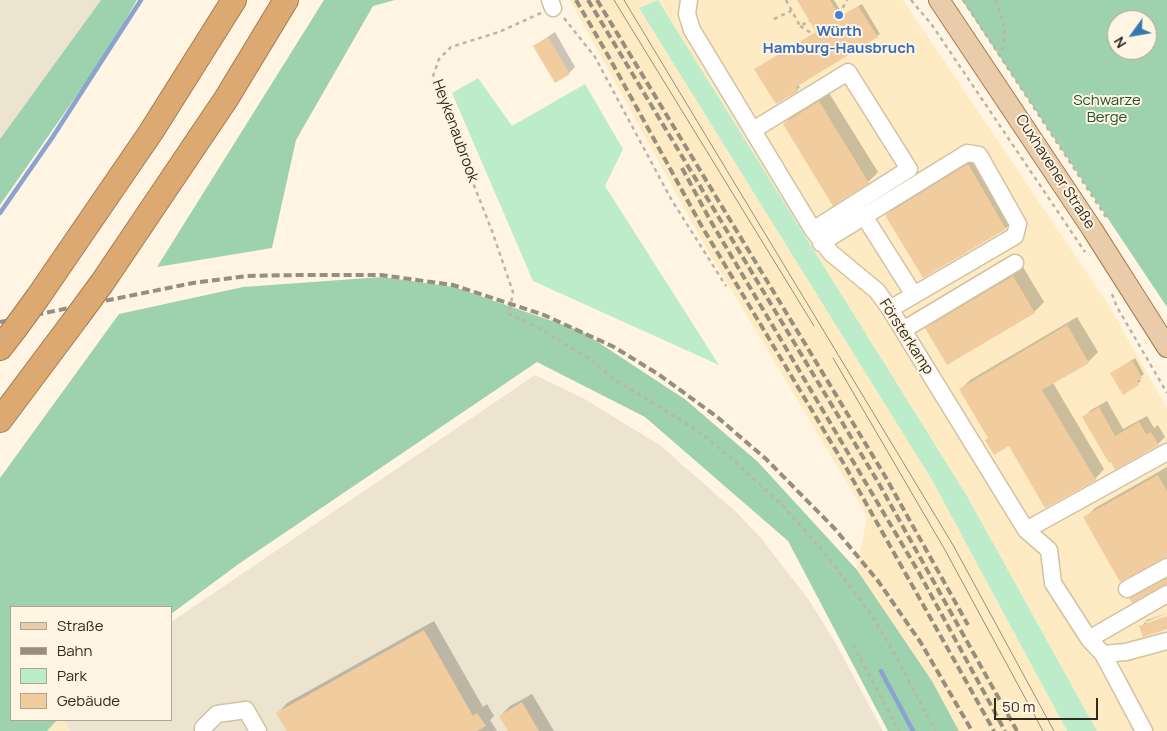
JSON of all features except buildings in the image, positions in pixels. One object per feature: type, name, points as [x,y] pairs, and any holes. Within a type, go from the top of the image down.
[{"type":"highway","points":[[7,339],[146,140],[234,0]]},
{"type":"highway","points":[[0,420],[102,283],[226,99],[286,0]]},
{"type":"main road","name":"Cuxhavener Straße","points":[[939,0],[991,59],[1092,229],[1167,347]]},
{"type":"street","name":"Försterkamp","points":[[689,0],[687,14],[692,30],[817,236],[877,291],[890,309],[1026,530],[1049,550],[1053,583],[1089,638]]},
{"type":"street","points":[[753,130],[848,72],[909,169],[817,236]]},
{"type":"street","points":[[817,236],[864,216],[967,153],[979,155],[1018,224],[1015,236],[890,309]]},
{"type":"street","points":[[864,216],[914,295]]},
{"type":"street","points":[[903,330],[1015,264]]},
{"type":"street","points":[[1026,530],[1167,452]]},
{"type":"street","points":[[1127,589],[1167,567]]},
{"type":"street","points":[[1144,731],[1103,654],[1089,638],[1167,594]]},
{"type":"street","points":[[1103,654],[1126,652],[1167,641]]},
{"type":"street","points":[[203,731],[203,728],[217,714],[246,710],[258,731]]},
{"type":"path","points":[[786,0],[800,26],[813,34]]},
{"type":"path","points":[[839,15],[847,0]]},
{"type":"path","points":[[911,0],[932,25],[1088,256]]},
{"type":"path","points":[[963,0],[991,59],[1109,221]]},
{"type":"path","points":[[991,59],[1003,48],[1005,30],[996,0]]},
{"type":"path","points":[[552,4],[574,28],[595,57],[671,199],[726,286]]},
{"type":"path","name":"Heykenaubrook","points":[[552,4],[507,29],[451,47],[439,60],[432,79],[513,292],[509,314],[585,356],[611,377],[701,433],[784,507],[823,551],[870,613],[895,654],[934,731]]},
{"type":"path","points":[[774,19],[791,11]]},
{"type":"path","points":[[800,26],[810,21]]},
{"type":"path","points":[[1110,288],[1117,307],[1167,393]]},
{"type":"path","points":[[854,645],[899,731]]},
{"type":"shaded area","points":[[0,0],[101,0],[0,139]]},
{"type":"shaded area","points":[[570,0],[657,0],[639,8],[932,480],[1067,731],[959,731],[932,681],[857,570],[867,516],[702,241]]},
{"type":"shaded area","points":[[658,0],[903,0],[1108,304],[1167,408],[1167,731],[1097,731],[967,496]]},
{"type":"shaded area","points":[[535,375],[583,398],[661,446],[734,510],[760,537],[809,600],[836,644],[883,731],[70,731],[65,721],[172,721],[172,621]]},
{"type":"shaded area","points":[[56,721],[65,721],[70,731],[47,731]]},
{"type":"green space","points":[[101,0],[137,0],[105,55],[0,205],[0,139]]},
{"type":"green space","points":[[324,0],[395,0],[373,6],[296,140],[272,248],[157,267]]},
{"type":"green space","points":[[658,0],[967,496],[1097,731],[1067,731],[932,480],[639,8]]},
{"type":"green space","name":"Schwarze Berge","points":[[962,0],[1167,0],[1167,307]]},
{"type":"green space","points":[[478,78],[512,126],[585,84],[623,149],[605,186],[719,365],[533,281],[452,93]]},
{"type":"green space","points":[[382,277],[454,287],[581,331],[686,400],[758,462],[857,570],[932,681],[959,731],[888,731],[788,541],[645,417],[537,362],[240,563],[172,613],[172,606],[10,606],[10,721],[56,721],[47,731],[0,731],[0,478],[119,314],[243,287]]},
{"type":"waterway","points":[[0,213],[52,138],[141,0]]},
{"type":"waterway","points":[[881,671],[913,731]]},
{"type":"tram line","points":[[614,0],[814,326]]},
{"type":"tram line","points":[[624,0],[953,545],[1054,731]]},
{"type":"tram line","points":[[833,358],[945,550],[1043,731]]},
{"type":"railway","points":[[576,0],[701,225],[844,464],[994,731]]},
{"type":"railway","points":[[588,0],[878,482],[1017,731]]},
{"type":"railway","points":[[597,0],[885,476],[968,625]]},
{"type":"railway","points":[[682,168],[710,220],[918,571],[1005,731]]},
{"type":"railway","points":[[0,322],[193,283],[247,276],[299,275],[381,275],[453,285],[544,315],[614,347],[658,374],[716,416],[766,459],[835,529],[878,581],[921,643],[972,731]]},
{"type":"place","name":"Würth Hamburg-Hausbruch","points":[[839,15]]}]
